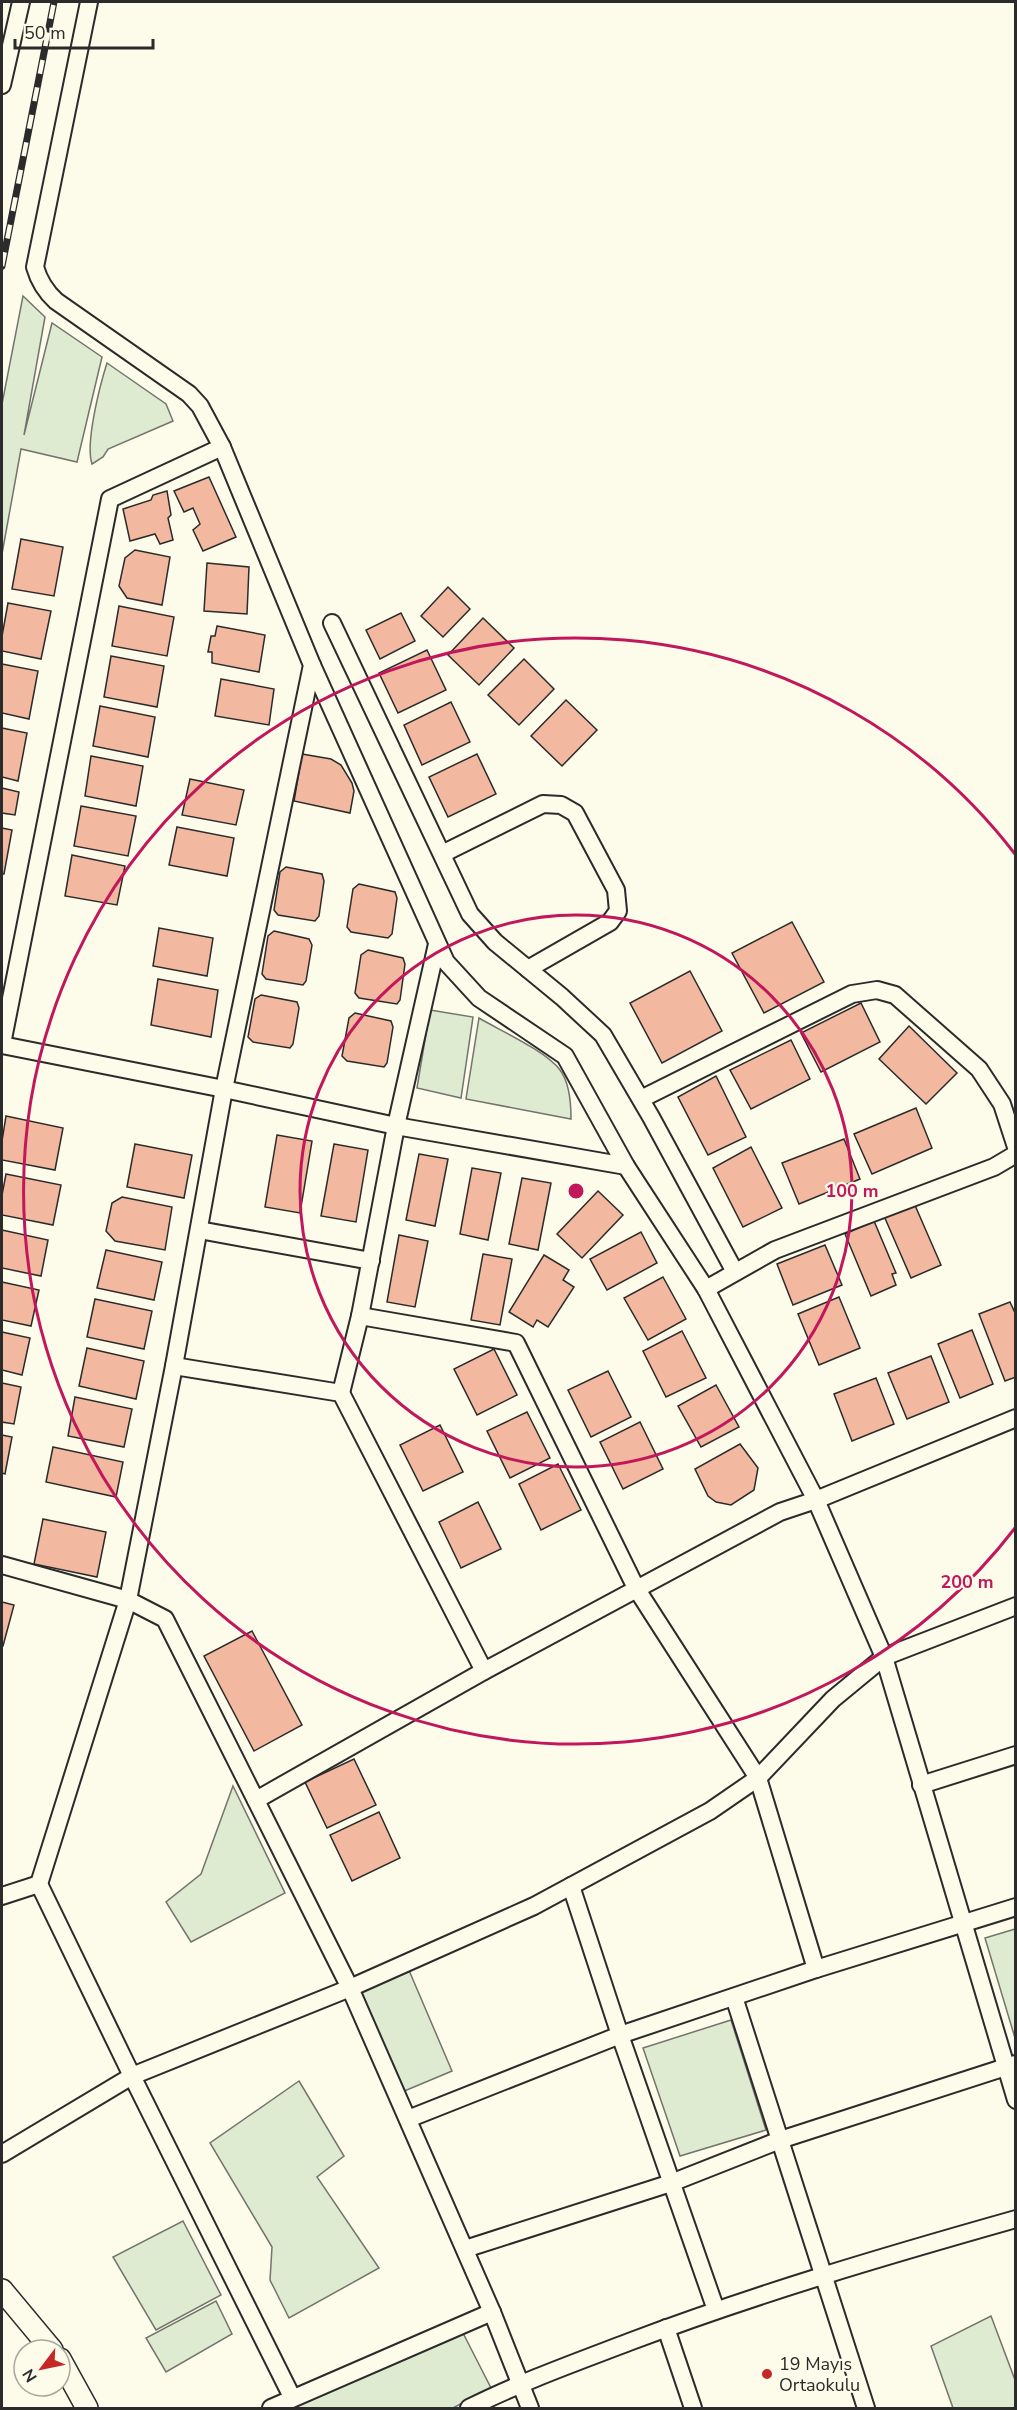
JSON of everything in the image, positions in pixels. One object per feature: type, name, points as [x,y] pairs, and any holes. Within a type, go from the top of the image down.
[{"type":"street","points":[[2,85],[21,2]]},
{"type":"street","points":[[89,2],[35,267],[38,276],[47,293],[56,301],[189,394],[205,413],[222,447],[312,665],[446,962],[479,998],[565,1056],[626,1166],[706,1289],[816,1500],[884,1657],[962,1924],[1010,2065],[1016,2100]]},
{"type":"street","points":[[222,447],[110,499],[2,1045],[396,1126],[626,1166]]},
{"type":"street","points":[[332,623],[470,914],[495,942],[603,1035],[735,1272]]},
{"type":"street","points":[[292,2397],[39,1884],[128,1600],[174,1366],[224,1089],[312,665]]},
{"type":"street","points":[[442,854],[543,804],[561,805],[575,813],[616,890],[618,910],[610,922],[528,969]]},
{"type":"street","points":[[437,944],[396,1126],[360,1316],[341,1393],[484,1671]]},
{"type":"street","points":[[641,1100],[852,994],[877,990],[895,995],[980,1069],[1002,1104],[1016,1147]]},
{"type":"street","points":[[706,1289],[775,1250],[994,1167],[1016,1154]]},
{"type":"street","points":[[199,1230],[371,1261]]},
{"type":"street","points":[[360,1316],[516,1343],[636,1588],[758,1778],[816,1969]]},
{"type":"street","points":[[174,1366],[341,1393]]},
{"type":"street","points":[[256,1800],[484,1671],[780,1512],[816,1500],[1016,1418]]},
{"type":"street","points":[[2,1565],[128,1600],[165,1619],[350,1988],[492,2312],[530,2409]]},
{"type":"street","points":[[2,2154],[132,2076],[350,1988],[534,1906],[710,1811],[758,1778],[833,1699],[884,1657],[1016,1606]]},
{"type":"street","points":[[921,1785],[1016,1755]]},
{"type":"street","points":[[2,1896],[39,1884]]},
{"type":"street","points":[[571,1886],[620,2035],[716,2310]]},
{"type":"street","points":[[408,2119],[620,2035],[816,1969],[1016,1907]]},
{"type":"street","points":[[734,1997],[866,2409]]},
{"type":"street","points":[[465,2249],[671,2182],[780,2140],[1010,2065]]},
{"type":"street","points":[[469,2409],[519,2383],[716,2310],[824,2274],[1016,2219]]},
{"type":"street","points":[[2,2290],[42,2338]]},
{"type":"street","points":[[271,2409],[292,2397],[492,2312]]},
{"type":"street","points":[[666,2328],[693,2409]]},
{"type":"street","points":[[72,2381],[87,2409]]},
{"type":"green space","points":[[23,296],[45,317],[24,435],[52,323],[102,357],[77,462],[21,449],[2,554],[2,404]]},
{"type":"green space","points":[[107,363],[166,404],[173,421],[108,449],[103,457],[92,464],[90,442],[97,399]]},
{"type":"green space","points":[[430,1010],[473,1017],[461,1098],[417,1088]]},
{"type":"green space","points":[[479,1018],[545,1056],[560,1070],[568,1087],[571,1119],[466,1099]]},
{"type":"green space","points":[[233,1786],[285,1893],[191,1942],[166,1902],[201,1874]]},
{"type":"green space","points":[[1016,1929],[1015,2038],[985,1938]]},
{"type":"green space","points":[[408,1968],[452,2071],[402,2092],[355,1991]]},
{"type":"green space","points":[[731,2020],[766,2130],[680,2156],[643,2048]]},
{"type":"green space","points":[[299,2081],[344,2156],[317,2177],[379,2268],[289,2318],[270,2280],[272,2247],[210,2143]]},
{"type":"green space","points":[[183,2221],[221,2295],[156,2330],[113,2257]]},
{"type":"green space","points":[[216,2301],[232,2334],[166,2372],[146,2338]]},
{"type":"green space","points":[[991,2316],[1015,2380],[1015,2408],[953,2408],[931,2346]]},
{"type":"green space","points":[[463,2333],[491,2388],[453,2408],[287,2408]]},
{"type":"building","points":[[209,477],[236,537],[203,551],[193,530],[200,524],[193,508],[184,512],[174,491]]},
{"type":"building","points":[[167,491],[171,515],[168,518],[173,540],[160,544],[155,534],[130,541],[123,509],[151,500],[153,495]]},
{"type":"building","points":[[21,539],[63,547],[54,596],[12,589]]},
{"type":"building","points":[[135,550],[170,557],[162,605],[127,598],[119,586],[125,558]]},
{"type":"building","points":[[207,563],[249,567],[247,614],[204,611]]},
{"type":"building","points":[[448,587],[470,609],[443,637],[421,616]]},
{"type":"building","points":[[8,603],[51,611],[41,659],[2,651],[2,636]]},
{"type":"building","points":[[119,606],[174,617],[167,656],[112,646]]},
{"type":"building","points":[[401,613],[415,641],[380,659],[366,630]]},
{"type":"building","points":[[483,618],[514,648],[479,685],[448,655]]},
{"type":"building","points":[[217,626],[265,635],[259,672],[212,663],[212,652],[208,652],[211,636],[215,636]]},
{"type":"building","points":[[427,650],[446,690],[398,713],[379,673]]},
{"type":"building","points":[[111,656],[164,666],[157,707],[104,697]]},
{"type":"building","points":[[524,659],[554,689],[519,725],[488,695]]},
{"type":"building","points":[[2,664],[38,671],[29,719],[2,713]]},
{"type":"building","points":[[221,679],[274,689],[269,725],[215,716]]},
{"type":"building","points":[[566,700],[597,730],[562,766],[531,736]]},
{"type":"building","points":[[451,702],[470,742],[422,765],[404,725]]},
{"type":"building","points":[[100,706],[155,717],[148,757],[93,746]]},
{"type":"building","points":[[2,728],[27,733],[18,781],[2,777]]},
{"type":"building","points":[[302,754],[331,759],[341,765],[354,791],[350,813],[294,801]]},
{"type":"building","points":[[477,754],[496,794],[448,817],[429,777]]},
{"type":"building","points":[[91,756],[143,766],[136,806],[85,796]]},
{"type":"building","points":[[190,779],[244,790],[236,825],[182,815]]},
{"type":"building","points":[[2,788],[19,792],[15,815],[2,813]]},
{"type":"building","points":[[81,806],[136,816],[128,856],[74,846]]},
{"type":"building","points":[[177,827],[234,838],[227,876],[169,865]]},
{"type":"building","points":[[2,828],[12,830],[4,874],[2,874]]},
{"type":"building","points":[[72,855],[125,866],[117,905],[65,896]]},
{"type":"building","points":[[286,867],[322,874],[324,881],[319,916],[315,921],[278,915],[274,910],[280,872]]},
{"type":"building","points":[[359,884],[395,892],[397,898],[392,934],[388,938],[351,932],[347,927],[353,889]]},
{"type":"building","points":[[792,922],[824,982],[764,1013],[732,953]]},
{"type":"building","points":[[159,928],[213,938],[207,976],[153,966]]},
{"type":"building","points":[[274,931],[309,939],[312,945],[306,981],[303,985],[266,979],[262,974],[268,936]]},
{"type":"building","points":[[368,950],[403,958],[405,964],[400,1000],[397,1004],[359,998],[355,993],[361,955]]},
{"type":"building","points":[[690,971],[722,1031],[662,1063],[630,1003]]},
{"type":"building","points":[[158,979],[218,990],[211,1037],[151,1025]]},
{"type":"building","points":[[261,995],[297,1002],[299,1008],[293,1044],[290,1048],[253,1042],[248,1037],[255,999]]},
{"type":"building","points":[[861,1003],[880,1042],[821,1072],[801,1033]]},
{"type":"building","points":[[355,1013],[391,1021],[393,1027],[387,1063],[384,1067],[347,1061],[342,1056],[349,1018]]},
{"type":"building","points":[[909,1026],[957,1073],[926,1104],[879,1059]]},
{"type":"building","points":[[791,1040],[810,1079],[751,1109],[730,1070]]},
{"type":"building","points":[[716,1076],[746,1137],[708,1155],[678,1097]]},
{"type":"building","points":[[916,1108],[932,1148],[872,1174],[854,1134]]},
{"type":"building","points":[[6,1116],[63,1128],[55,1170],[2,1160]]},
{"type":"building","points":[[277,1135],[312,1141],[300,1213],[265,1207]]},
{"type":"building","points":[[844,1139],[860,1179],[799,1204],[782,1163]]},
{"type":"building","points":[[135,1144],[192,1155],[184,1198],[127,1187]]},
{"type":"building","points":[[334,1144],[368,1150],[356,1222],[321,1216]]},
{"type":"building","points":[[751,1147],[782,1208],[743,1227],[713,1168]]},
{"type":"building","points":[[419,1154],[448,1159],[435,1226],[406,1220]]},
{"type":"building","points":[[472,1168],[501,1173],[488,1240],[460,1234]]},
{"type":"building","points":[[6,1174],[61,1185],[53,1225],[2,1215],[2,1195]]},
{"type":"building","points":[[522,1178],[551,1183],[538,1250],[509,1244]]},
{"type":"building","points":[[598,1191],[623,1215],[582,1258],[557,1234]]},
{"type":"building","points":[[122,1197],[172,1207],[165,1250],[115,1241],[106,1231],[112,1203]]},
{"type":"building","points":[[914,1203],[941,1265],[911,1278],[884,1216]]},
{"type":"building","points":[[874,1221],[896,1273],[892,1274],[896,1285],[871,1296],[845,1234]]},
{"type":"building","points":[[2,1230],[48,1240],[41,1276],[2,1268]]},
{"type":"building","points":[[641,1232],[657,1263],[607,1290],[590,1259]]},
{"type":"building","points":[[399,1235],[428,1241],[415,1307],[387,1302]]},
{"type":"building","points":[[825,1245],[842,1285],[793,1305],[777,1264]]},
{"type":"building","points":[[106,1250],[162,1262],[154,1300],[97,1288]]},
{"type":"building","points":[[483,1254],[512,1259],[500,1325],[471,1320]]},
{"type":"building","points":[[544,1255],[569,1270],[563,1280],[574,1287],[548,1327],[537,1320],[533,1327],[509,1312]]},
{"type":"building","points":[[663,1277],[686,1319],[648,1340],[624,1298]]},
{"type":"building","points":[[2,1282],[39,1290],[31,1326],[2,1320]]},
{"type":"building","points":[[839,1297],[860,1348],[819,1365],[798,1314]]},
{"type":"building","points":[[95,1299],[152,1311],[144,1349],[87,1337]]},
{"type":"building","points":[[1010,1302],[1016,1315],[1016,1377],[1005,1381],[979,1314]]},
{"type":"building","points":[[972,1330],[993,1384],[960,1398],[938,1344]]},
{"type":"building","points":[[682,1331],[706,1378],[666,1397],[643,1351]]},
{"type":"building","points":[[2,1332],[30,1338],[22,1375],[2,1370]]},
{"type":"building","points":[[87,1348],[144,1361],[136,1399],[79,1386]]},
{"type":"building","points":[[494,1349],[517,1395],[477,1415],[454,1369]]},
{"type":"building","points":[[931,1356],[949,1402],[907,1419],[888,1373]]},
{"type":"building","points":[[608,1371],[631,1417],[591,1437],[568,1390]]},
{"type":"building","points":[[876,1378],[894,1424],[852,1441],[834,1394]]},
{"type":"building","points":[[2,1383],[21,1387],[14,1424],[2,1422]]},
{"type":"building","points":[[716,1385],[739,1427],[701,1447],[678,1406]]},
{"type":"building","points":[[75,1397],[132,1409],[124,1447],[68,1436]]},
{"type":"building","points":[[527,1412],[550,1458],[510,1478],[487,1431]]},
{"type":"building","points":[[640,1422],[663,1469],[623,1489],[600,1442]]},
{"type":"building","points":[[440,1425],[463,1472],[423,1491],[400,1445]]},
{"type":"building","points":[[2,1435],[12,1437],[5,1474],[2,1473]]},
{"type":"building","points":[[740,1444],[758,1468],[754,1490],[731,1505],[716,1502],[708,1496],[695,1469]]},
{"type":"building","points":[[53,1447],[123,1462],[116,1497],[46,1482]]},
{"type":"building","points":[[558,1464],[581,1510],[541,1530],[519,1484]]},
{"type":"building","points":[[478,1502],[501,1549],[461,1568],[439,1522]]},
{"type":"building","points":[[43,1519],[106,1532],[97,1577],[34,1564]]},
{"type":"building","points":[[2,1602],[14,1605],[3,1646],[2,1646]]},
{"type":"building","points":[[252,1631],[302,1725],[254,1751],[204,1656]]},
{"type":"building","points":[[354,1759],[376,1805],[327,1828],[305,1782]]},
{"type":"building","points":[[379,1812],[400,1858],[352,1881],[330,1835]]},
{"type":"railway","points":[[2,266],[54,2]]},
{"type":"place","name":"19 Mayıs Ortaokulu","points":[[767,2374]]}]
